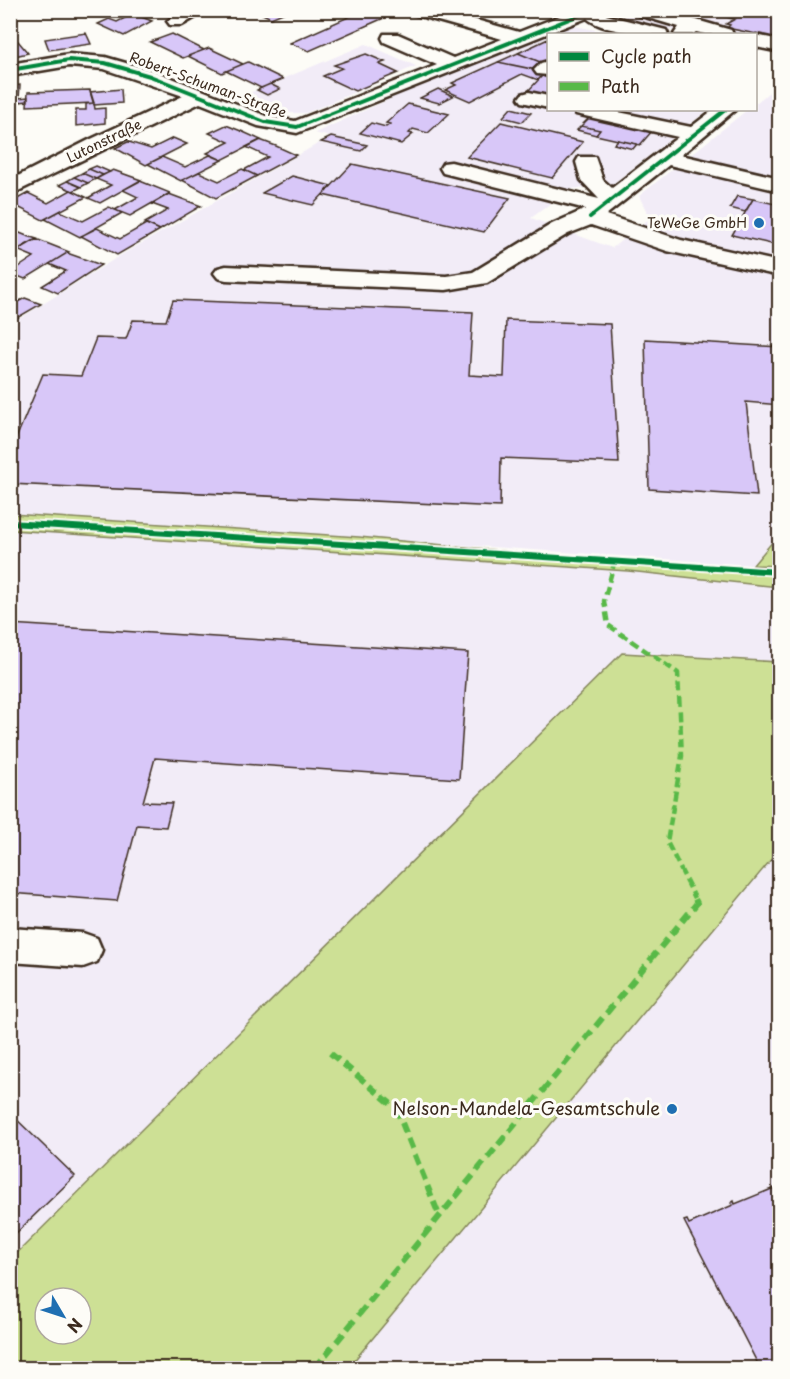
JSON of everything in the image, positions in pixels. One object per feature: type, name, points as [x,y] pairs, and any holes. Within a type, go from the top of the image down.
[{"type":"street","points":[[176,21],[200,10]]},
{"type":"street","points":[[419,10],[519,38]]},
{"type":"street","points":[[470,24],[487,10]]},
{"type":"street","points":[[593,10],[595,16],[621,31],[646,33]]},
{"type":"street","name":"Robert-Schuman-Straße","points":[[10,70],[49,62],[89,60],[132,70],[265,122],[297,127],[593,10]]},
{"type":"street","points":[[641,10],[688,30],[715,33]]},
{"type":"street","points":[[391,38],[453,65]]},
{"type":"street","points":[[757,40],[780,46]]},
{"type":"street","name":"Lutonstraße","points":[[10,189],[96,144],[199,96]]},
{"type":"street","points":[[588,111],[695,134]]},
{"type":"street","points":[[226,273],[446,283],[464,281],[491,272],[560,229],[602,208],[724,111]]},
{"type":"street","points":[[665,158],[780,185]]},
{"type":"street","points":[[587,162],[589,177],[598,191],[602,208]]},
{"type":"street","points":[[450,168],[602,208],[675,246],[780,269]]},
{"type":"street","points":[[10,945],[83,950]]},
{"type":"shaded area","points":[[618,11],[779,11],[779,54],[757,49],[757,33],[684,33],[634,22]]},
{"type":"shaded area","points":[[574,26],[612,33],[547,33],[547,111],[707,111],[610,186],[570,189],[531,218],[612,248],[650,218],[639,196],[746,111],[757,111],[757,102],[779,84],[779,534],[753,565],[11,514],[11,324],[121,255],[330,137],[315,133],[544,29]]},
{"type":"shaded area","points":[[366,44],[416,66],[306,113],[270,113],[235,99]]},
{"type":"shaded area","points":[[11,530],[628,571],[779,587],[779,662],[622,653],[11,1259]]},
{"type":"shaded area","name":"Nelson-Mandela-Gesamtschule","points":[[779,850],[779,1368],[348,1368]]},
{"type":"green space","points":[[11,514],[359,537],[779,576],[779,587],[628,571],[11,530]]},
{"type":"green space","points":[[779,534],[779,566],[753,565]]},
{"type":"green space","points":[[622,653],[779,662],[779,850],[348,1368],[11,1368],[11,1259]]},
{"type":"building","points":[[125,10],[142,10],[153,15],[145,18]]},
{"type":"building","points":[[254,10],[290,10],[271,18]]},
{"type":"building","points":[[364,10],[386,17],[309,51],[290,43]]},
{"type":"building","points":[[694,10],[780,10],[780,39],[727,28],[730,25],[726,24],[735,19]]},
{"type":"building","points":[[133,14],[152,21],[124,36],[98,24],[109,19],[117,22]]},
{"type":"building","points":[[86,33],[91,44],[49,50],[45,39]]},
{"type":"building","points":[[172,34],[204,50],[183,58],[150,42]]},
{"type":"building","points":[[547,39],[547,63],[545,64],[518,53]]},
{"type":"building","points":[[18,41],[28,53],[10,57],[10,42]]},
{"type":"building","points":[[209,48],[243,64],[222,73],[188,56]]},
{"type":"building","points":[[518,53],[545,64],[532,69],[498,62]]},
{"type":"building","points":[[366,54],[385,62],[379,64],[398,73],[355,91],[323,76],[342,68],[334,65]]},
{"type":"building","points":[[248,62],[283,79],[261,88],[226,71]]},
{"type":"building","points":[[498,62],[546,72],[538,80],[522,74],[470,101],[445,90],[456,85],[452,83]]},
{"type":"building","points":[[542,76],[547,78],[547,97],[527,92]]},
{"type":"building","points":[[270,84],[280,89],[267,95],[257,90]]},
{"type":"building","points":[[20,85],[19,98],[28,97],[28,101],[19,102],[18,114],[10,114],[10,86]]},
{"type":"building","points":[[121,89],[122,103],[94,105],[90,92]]},
{"type":"building","points":[[438,89],[453,96],[439,103],[420,98]]},
{"type":"building","points":[[90,90],[94,103],[27,106],[28,92]]},
{"type":"building","points":[[94,103],[95,109],[105,108],[105,123],[76,126],[76,110],[86,110],[86,104]]},
{"type":"building","points":[[408,104],[449,114],[428,133],[413,129],[409,133],[413,134],[401,144],[360,133],[371,123],[386,127],[390,124],[386,123]]},
{"type":"building","points":[[511,108],[531,113],[522,122],[503,117]]},
{"type":"building","points":[[591,116],[653,130],[640,145],[596,135],[600,130],[581,126]]},
{"type":"building","points":[[501,122],[583,142],[552,178],[467,157]]},
{"type":"building","points":[[226,125],[261,140],[222,160],[207,153],[229,142],[209,133]]},
{"type":"building","points":[[581,126],[600,130],[596,135],[577,130]]},
{"type":"building","points":[[331,137],[367,145],[361,151],[321,142]]},
{"type":"building","points":[[173,138],[187,144],[146,165],[115,148],[132,140],[129,142],[151,149]]},
{"type":"building","points":[[260,140],[296,155],[257,176],[244,170],[268,157],[246,147]]},
{"type":"building","points":[[618,140],[637,144],[633,149],[614,144]]},
{"type":"building","points":[[210,155],[222,160],[181,181],[148,164],[162,157],[185,167]]},
{"type":"building","points":[[352,164],[510,198],[484,232],[323,195]]},
{"type":"building","points":[[96,166],[110,172],[103,175],[89,169]]},
{"type":"building","points":[[89,169],[103,175],[96,179],[82,173]]},
{"type":"building","points":[[242,169],[257,176],[216,198],[182,180],[199,172],[219,181]]},
{"type":"building","points":[[113,170],[141,180],[100,203],[88,198],[111,185],[96,179]]},
{"type":"building","points":[[82,173],[96,179],[88,183],[74,177]]},
{"type":"building","points":[[292,176],[331,186],[313,205],[262,193]]},
{"type":"building","points":[[74,177],[88,183],[81,187],[67,181]]},
{"type":"building","points":[[67,181],[81,187],[73,191],[59,185]]},
{"type":"building","points":[[140,181],[170,193],[130,216],[115,210],[138,197],[123,190]]},
{"type":"building","points":[[71,190],[86,197],[43,220],[10,203],[28,193],[48,203]]},
{"type":"building","points":[[169,194],[201,206],[160,230],[145,223],[168,210],[152,204]]},
{"type":"building","points":[[737,196],[753,199],[745,212],[730,208]]},
{"type":"building","name":"TeWeGe GmbH","points":[[753,199],[780,205],[780,246],[732,235]]},
{"type":"building","points":[[109,207],[122,213],[80,237],[45,219],[60,211],[83,221]]},
{"type":"building","points":[[146,224],[160,230],[117,255],[81,236],[97,228],[120,239]]},
{"type":"building","points":[[10,229],[27,236],[37,239],[10,255]]},
{"type":"building","points":[[36,239],[69,252],[25,279],[10,273],[34,257],[17,250]]},
{"type":"building","points":[[67,253],[101,265],[58,293],[42,286],[66,271],[49,264]]},
{"type":"building","points":[[25,298],[41,304],[10,322],[10,303],[14,304]]},
{"type":"building","points":[[173,300],[473,312],[469,375],[504,377],[506,320],[610,324],[619,463],[501,458],[500,507],[10,484],[10,453],[43,374],[81,376],[96,338],[126,339],[133,320],[166,321]]},
{"type":"building","points":[[645,339],[780,347],[780,405],[746,402],[757,496],[649,489]]},
{"type":"building","points":[[10,624],[468,653],[459,779],[155,758],[143,802],[172,803],[166,827],[137,825],[117,901],[10,893]]},
{"type":"building","points":[[10,1113],[75,1176],[10,1239]]},
{"type":"building","points":[[780,1181],[780,1368],[760,1368],[684,1221],[687,1220],[689,1224],[733,1205],[731,1203],[734,1201],[735,1204],[779,1186],[777,1182]]},
{"type":"marked path","points":[[315,1368],[697,903],[667,842],[682,756],[678,673],[608,625],[604,601],[615,560]]},
{"type":"marked path","points":[[330,1053],[396,1108],[439,1215]]},
{"type":"cycle path","points":[[10,70],[69,60],[105,63],[150,76],[265,122],[297,127],[592,10]]},
{"type":"cycle path","points":[[590,217],[724,111]]},
{"type":"cycle path","points":[[10,523],[780,572]]},
{"type":"place","name":"TeWeGe GmbH","points":[[759,223]]},
{"type":"place","name":"Nelson-Mandela-Gesamtschule","points":[[672,1109]]}]
